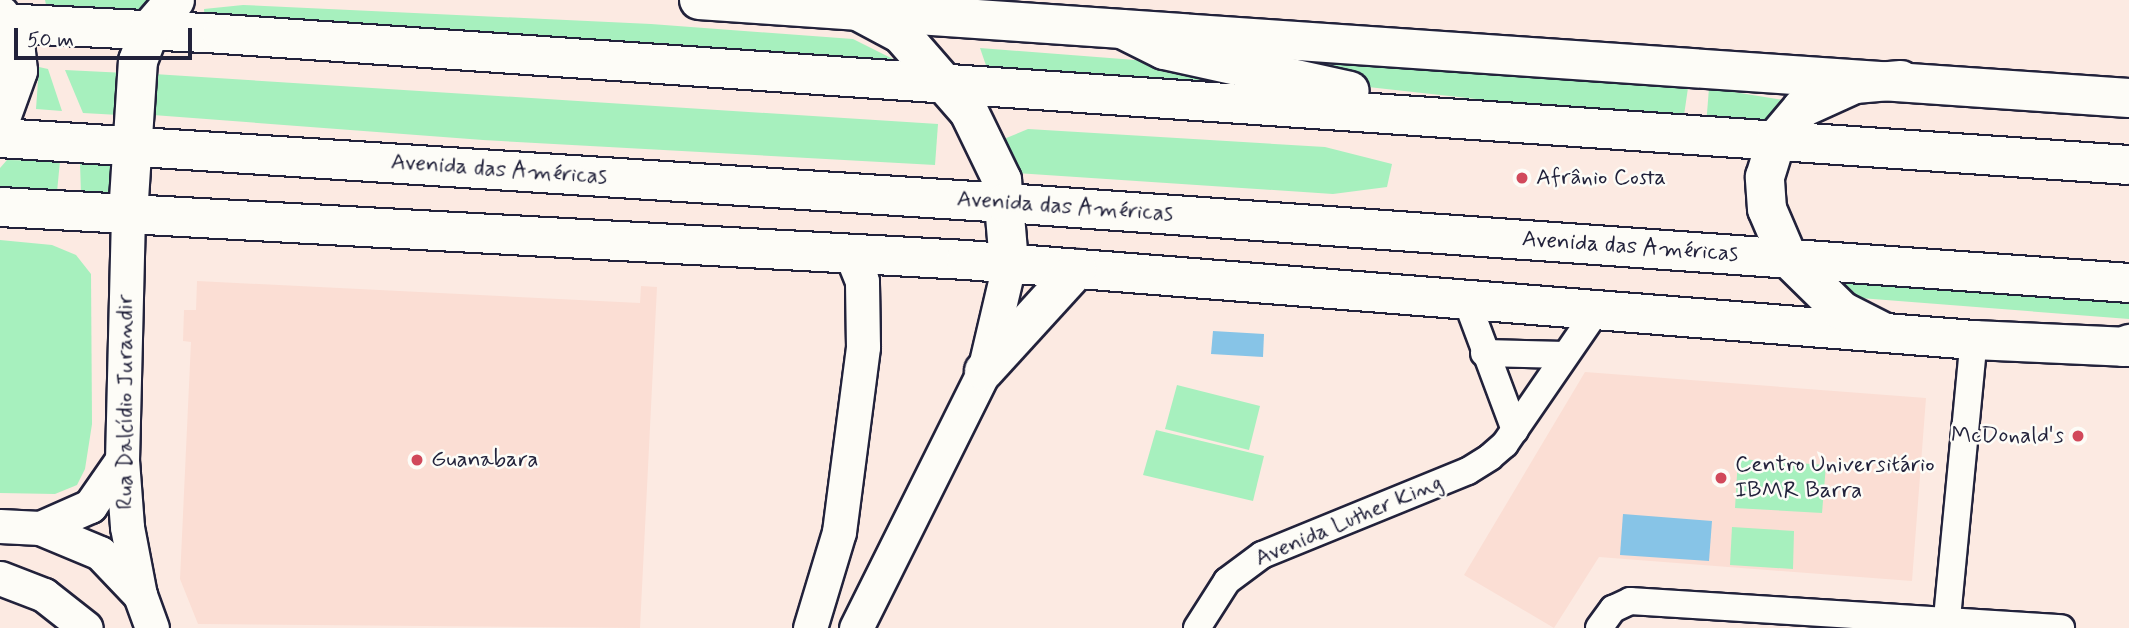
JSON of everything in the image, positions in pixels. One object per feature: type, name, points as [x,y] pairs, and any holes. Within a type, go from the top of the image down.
[{"type":"main road","points":[[128,215],[130,146],[138,61],[150,29],[175,0]]},
{"type":"main road","points":[[699,0],[1901,80],[2129,98]]},
{"type":"main road","points":[[854,9],[901,33],[948,85],[982,137],[1002,180],[1009,264]]},
{"type":"main road","points":[[0,121],[18,71],[2,21],[1777,138],[2129,165]]},
{"type":"main road","points":[[1122,29],[1164,50],[1333,90],[1410,97],[1473,120]]},
{"type":"main road","points":[[1885,333],[1842,311],[1788,258],[1767,209],[1764,188],[1777,138],[1802,108],[1834,90],[1901,80]]},
{"type":"main road","name":"Avenida das Américas","points":[[0,138],[1005,203],[2129,283]]},
{"type":"main road","points":[[0,207],[1009,264],[1974,340],[2127,346]]},
{"type":"main road","points":[[984,371],[1077,269]]},
{"type":"street","name":"Rua Dalcídio Jurandir","points":[[128,215],[122,460],[127,527],[140,595],[152,628]]},
{"type":"street","points":[[810,628],[839,532],[863,347],[862,281],[852,256]]},
{"type":"street","points":[[856,628],[984,371],[1009,264]]},
{"type":"street","points":[[1466,299],[1515,430]]},
{"type":"street","name":"Avenida Luther King","points":[[1197,628],[1227,581],[1262,555],[1468,471],[1505,444],[1597,310]]},
{"type":"street","points":[[1947,618],[1974,340]]},
{"type":"street","points":[[1484,353],[1565,355]]},
{"type":"street","points":[[40,528],[90,506],[122,460]]},
{"type":"street","points":[[0,526],[40,528],[100,553],[140,595]]},
{"type":"street","points":[[0,578],[44,595],[86,628]]},
{"type":"street","points":[[1599,628],[1614,608],[1629,601],[1947,618],[2061,628]]},
{"type":"shaded area","name":"Guanabara","points":[[197,281],[640,303],[641,286],[657,287],[640,628],[198,624],[180,579],[191,342],[183,341],[184,310],[196,310]]},
{"type":"shaded area","name":"Centro Universitário IBMR Barra","points":[[1585,372],[1926,398],[1912,581],[1599,557],[1554,628],[1464,575]]},
{"type":"green space","points":[[45,0],[165,0],[143,22],[49,19]]},
{"type":"green space","points":[[243,5],[651,24],[853,39],[915,70],[205,24],[204,9]]},
{"type":"green space","points":[[980,48],[1187,64],[1276,95],[989,74]]},
{"type":"green space","points":[[1239,53],[1688,88],[1683,122],[1323,82]]},
{"type":"green space","points":[[39,67],[48,69],[62,111],[36,109]]},
{"type":"green space","points":[[65,70],[126,73],[119,115],[83,113]]},
{"type":"green space","points":[[154,74],[938,124],[935,165],[483,140],[153,115]]},
{"type":"green space","points":[[1709,88],[1796,102],[1774,131],[1706,126]]},
{"type":"green space","points":[[1028,129],[1325,147],[1392,164],[1387,187],[1333,194],[1016,173],[999,141]]},
{"type":"green space","points":[[7,160],[60,161],[57,192],[0,189],[0,168]]},
{"type":"green space","points":[[80,163],[118,166],[116,199],[81,195]]},
{"type":"green space","points":[[0,240],[52,245],[76,255],[91,274],[92,424],[85,469],[77,485],[55,494],[0,493]]},
{"type":"green space","points":[[1847,282],[2129,302],[2129,319],[1860,298],[1841,293]]},
{"type":"green space","points":[[1177,385],[1260,406],[1249,450],[1165,429]]},
{"type":"green space","points":[[1156,430],[1264,456],[1253,501],[1143,475]]},
{"type":"green space","points":[[1738,459],[1826,465],[1822,513],[1735,508]]},
{"type":"green space","points":[[1732,527],[1794,531],[1793,569],[1730,565]]},
{"type":"water","points":[[1213,331],[1264,334],[1263,357],[1211,354]]},
{"type":"water","points":[[1623,514],[1712,521],[1709,561],[1620,555]]},
{"type":"place","name":"Afrânio Costa","points":[[1522,178]]},
{"type":"place","name":"McDonald's","points":[[2078,436]]},
{"type":"place","name":"Guanabara","points":[[417,460]]},
{"type":"place","name":"Centro Universitário IBMR Barra","points":[[1721,478]]}]
